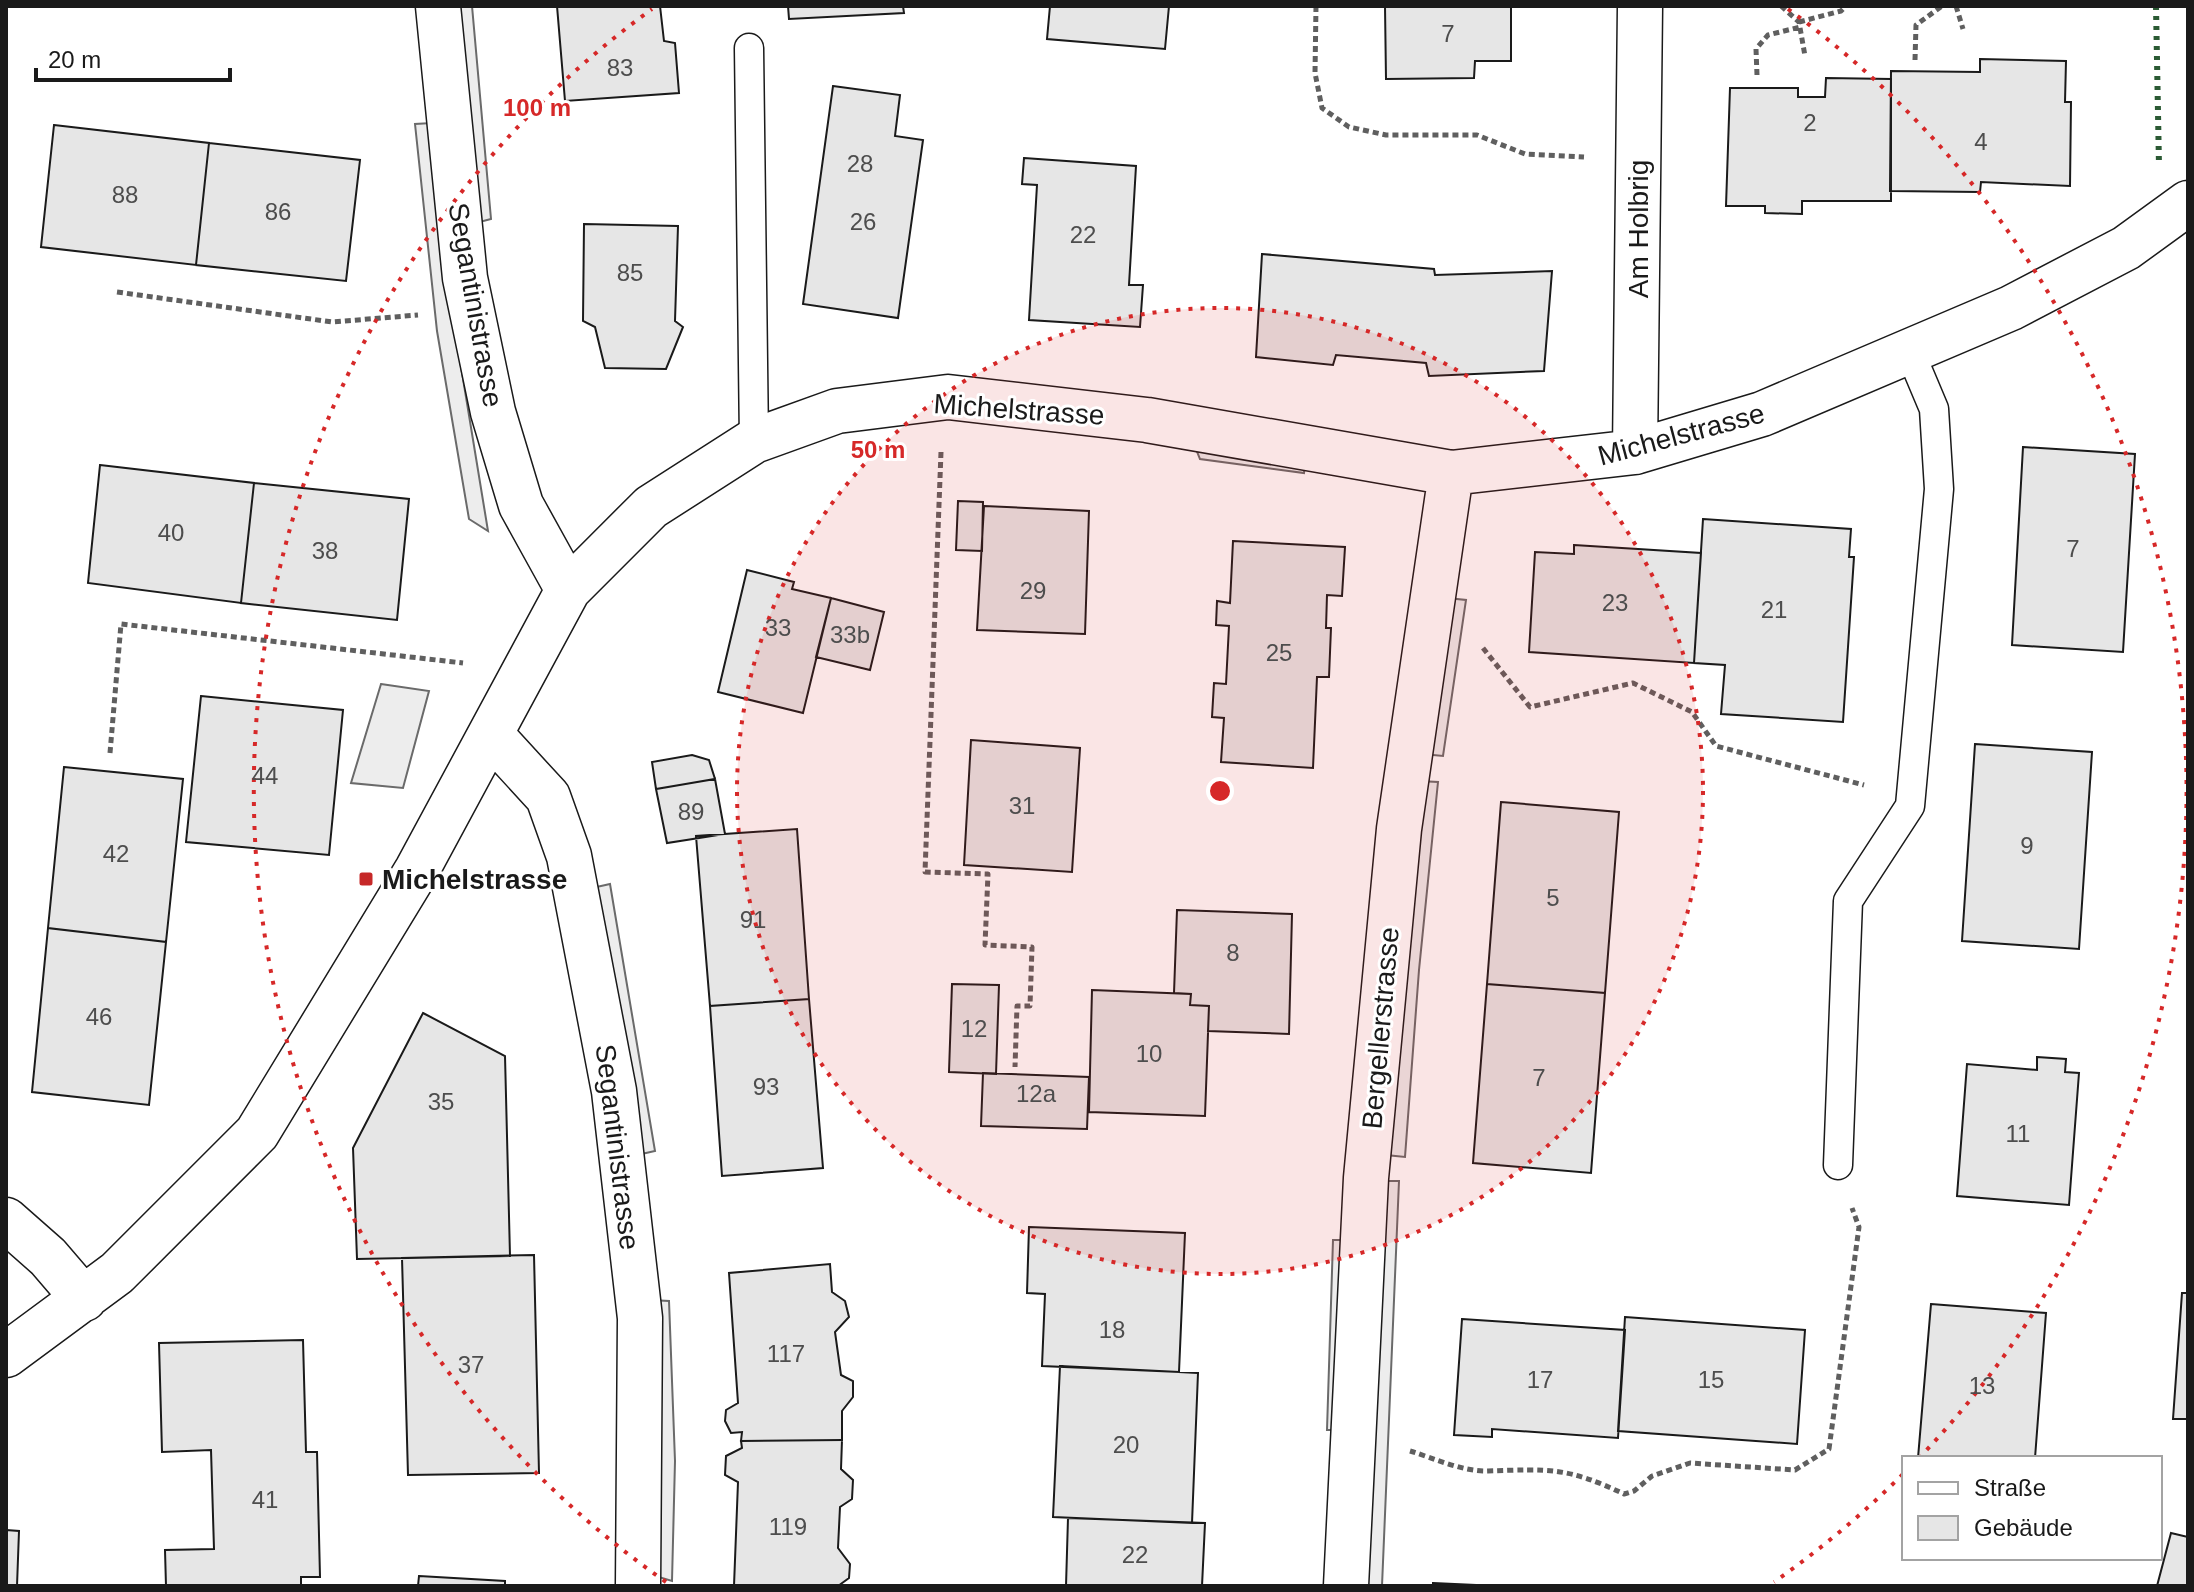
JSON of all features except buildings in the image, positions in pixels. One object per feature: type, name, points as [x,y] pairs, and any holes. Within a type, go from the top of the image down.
[{"type":"street","name":"Segantinistrasse","points":[[438,6],[465,278],[493,412],[521,505],[568,590]]},
{"type":"street","name":"Am Holbrig","points":[[1635,452],[1640,6]]},
{"type":"street","name":"Michelstrasse","points":[[6,1355],[117,1273],[257,1133],[417,870],[492,736],[568,590],[651,507],[754,441],[837,411],[948,397],[1147,420],[1451,473],[1635,452],[1762,414],[2011,308],[2126,248],[2188,203]]},
{"type":"street","name":"Bergellerstrasse","points":[[1346,1586],[1366,1178],[1399,829],[1451,473]]},
{"type":"street","name":"Segantinistrasse","points":[[492,736],[548,797],[569,856],[614,1091],[640,1318],[638,1586]]},
{"type":"street","points":[[6,1220],[48,1257],[84,1299]]},
{"type":"lane","points":[[749,48],[754,441]]},
{"type":"lane","points":[[1838,1165],[1848,901],[1910,806],[1939,489],[1934,409],[1910,352]]},
{"type":"path","points":[[1316,6],[1315,73],[1322,108],[1349,127],[1386,135],[1477,135],[1525,154],[1600,158]]},
{"type":"path","points":[[1781,6],[1799,24],[1805,56]]},
{"type":"path","points":[[1757,75],[1756,49],[1768,35],[1841,11],[1846,6]]},
{"type":"path","points":[[1915,60],[1916,25],[1942,6]]},
{"type":"path","points":[[1956,6],[1963,29]]},
{"type":"path","points":[[117,292],[332,322],[423,315]]},
{"type":"path","points":[[941,451],[925,872],[988,874],[985,945],[1032,947],[1030,1006],[1017,1006],[1015,1067]]},
{"type":"path","points":[[110,753],[121,624],[476,665]]},
{"type":"path","points":[[1475,645],[1483,648],[1530,707],[1633,683],[1692,712],[1716,746],[1853,780],[1910,806]]},
{"type":"path","points":[[1395,1446],[1487,1471],[1508,1468],[1572,1471],[1624,1494],[1634,1491],[1652,1476],[1690,1463],[1795,1470],[1829,1449],[1859,1227],[1838,1165]]},
{"type":"shaded area","points":[[454,6],[472,6],[491,219],[472,224]]},
{"type":"shaded area","points":[[432,123],[455,330],[488,531],[469,519],[437,331],[415,124]]},
{"type":"shaded area","points":[[1192,439],[1306,454],[1304,473],[1200,459]]},
{"type":"shaded area","points":[[1447,598],[1466,600],[1443,756],[1423,754]]},
{"type":"shaded area","points":[[381,684],[429,691],[403,788],[351,783]]},
{"type":"shaded area","points":[[1419,781],[1438,782],[1419,970],[1405,1157],[1386,1155]]},
{"type":"shaded area","points":[[610,884],[655,1151],[637,1155],[592,888]]},
{"type":"shaded area","points":[[1383,1181],[1399,1181],[1382,1586],[1365,1586]]},
{"type":"shaded area","points":[[1333,1240],[1352,1240],[1345,1430],[1327,1430]]},
{"type":"shaded area","points":[[650,1300],[669,1301],[675,1461],[672,1581],[652,1575]]},
{"type":"hedge","points":[[2156,6],[2159,166]]},
{"type":"place","name":"Michelstrasse","points":[[366,879]]}]
